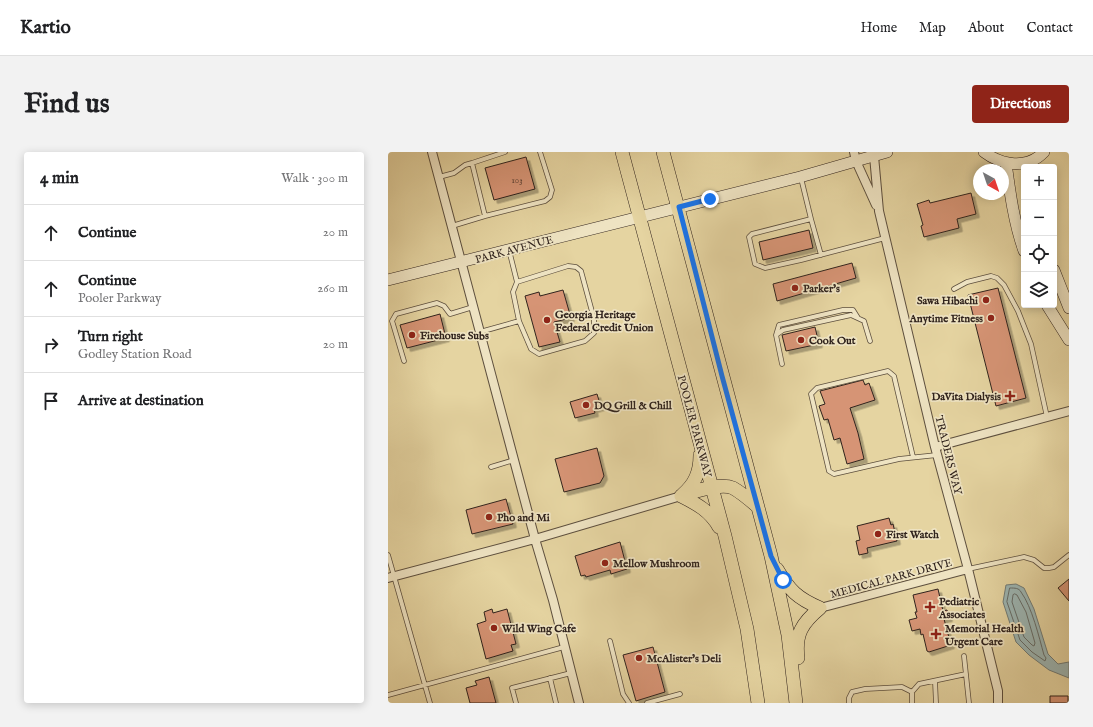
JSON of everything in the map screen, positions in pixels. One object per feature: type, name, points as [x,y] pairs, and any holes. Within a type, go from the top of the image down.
[{"type":"main road","name":"POOLER PARKWAY","points":[[622,152],[725,536],[747,629],[758,703]]},
{"type":"main road","points":[[664,152],[771,556],[788,635],[796,703]]},
{"type":"main road","points":[[681,496],[689,489],[696,478],[700,465],[701,447]]},
{"type":"main road","points":[[681,496],[711,487],[731,487],[758,507]]},
{"type":"main road","points":[[681,496],[696,503],[707,511],[714,518],[725,536]]},
{"type":"main road","points":[[771,556],[783,580],[796,595],[820,608],[806,621],[799,632],[797,647],[802,692],[800,703]]},
{"type":"street","points":[[432,152],[580,703]]},
{"type":"street","name":"PARK AVENUE","points":[[388,280],[639,216],[800,177],[855,157],[887,152]]},
{"type":"street","points":[[984,152],[993,159],[1006,164]]},
{"type":"street","points":[[1031,164],[1044,152]]},
{"type":"street","name":"TRADERS WAY","points":[[873,154],[879,211],[885,238],[936,451],[968,569],[998,691],[998,703]]},
{"type":"street","name":"TRADERS WAY","points":[[855,157],[879,211]]},
{"type":"street","points":[[1009,164],[1021,164]]},
{"type":"street","points":[[1009,186],[1018,235],[1021,243]]},
{"type":"street","points":[[1055,272],[1069,308]]},
{"type":"street","points":[[1049,308],[1069,340]]},
{"type":"street","points":[[936,451],[1069,411]]},
{"type":"street","points":[[391,577],[535,539],[681,496]]},
{"type":"street","name":"MEDICAL PARK DRIVE","points":[[820,608],[968,569]]},
{"type":"lane","points":[[438,177],[454,173],[465,164],[505,152]]},
{"type":"lane","points":[[451,226],[545,201],[550,197],[552,190],[540,152]]},
{"type":"lane","points":[[472,163],[485,216]]},
{"type":"lane","points":[[800,177],[821,255]]},
{"type":"lane","points":[[811,219],[749,236],[754,264],[765,268],[885,238]]},
{"type":"lane","points":[[509,250],[517,282],[513,292],[520,321],[531,349],[539,354],[585,341],[594,333],[594,319],[580,271],[576,267],[568,266],[517,282]]},
{"type":"lane","points":[[954,289],[967,282],[991,276],[1001,280],[1018,311],[1029,337],[1047,417]]},
{"type":"lane","points":[[404,360],[392,321],[396,314],[437,303],[444,306],[450,314],[473,307]]},
{"type":"lane","points":[[782,364],[776,335],[783,330],[851,315],[864,321],[870,342]]},
{"type":"lane","points":[[480,332],[520,321]]},
{"type":"lane","points":[[913,457],[894,376],[888,371],[817,388],[811,394],[829,471],[834,474],[913,457],[936,451]]},
{"type":"lane","points":[[492,467],[514,460]]},
{"type":"lane","points":[[968,569],[1024,557],[1034,560],[1044,568],[1049,568],[1054,567],[1069,555]]},
{"type":"lane","points":[[388,557],[391,577],[430,703]]},
{"type":"lane","points":[[610,641],[623,694],[629,703]]},
{"type":"lane","points":[[388,695],[564,647]]},
{"type":"lane","points":[[964,656],[969,703]]},
{"type":"lane","points":[[516,703],[512,688],[571,672]]},
{"type":"lane","points":[[912,703],[912,692],[919,684],[966,674]]},
{"type":"lane","points":[[550,678],[556,703]]},
{"type":"lane","points":[[935,681],[936,703]]},
{"type":"lane","points":[[850,703],[849,698],[852,692],[865,689],[902,687],[912,692]]},
{"type":"lane","points":[[647,703],[680,694]]},
{"type":"water","points":[[1016,584],[1024,588],[1034,609],[1048,654],[1058,664],[1069,662],[1069,678],[1049,670],[1029,655],[1016,642],[1003,602],[1006,585]]},
{"type":"building","points":[[526,157],[535,189],[494,200],[485,168]]},
{"type":"building","points":[[971,193],[976,214],[957,219],[959,228],[924,237],[921,226],[923,225],[917,204],[929,200],[930,203]]},
{"type":"building","name":"Parker's","points":[[809,230],[813,248],[763,260],[759,242]]},
{"type":"building","points":[[852,263],[856,278],[777,301],[773,284]]},
{"type":"building","points":[[998,288],[1026,398],[996,406],[968,295]]},
{"type":"building","name":"Georgia Heritage Federal Credit Union","points":[[563,290],[571,318],[554,322],[560,342],[539,347],[525,296],[539,292],[540,296]]},
{"type":"building","points":[[440,314],[446,338],[407,348],[400,325]]},
{"type":"building","points":[[815,327],[819,344],[786,351],[782,335]]},
{"type":"building","points":[[863,380],[865,385],[869,383],[875,400],[850,408],[864,459],[847,464],[840,438],[834,440],[828,419],[824,420],[819,406],[825,404],[820,391]]},
{"type":"building","name":"DQ Grill & Chill","points":[[597,394],[601,407],[594,409],[595,413],[575,418],[570,402]]},
{"type":"building","points":[[597,448],[604,476],[600,483],[564,492],[555,459]]},
{"type":"building","name":"Pho and Mi","points":[[506,499],[513,524],[472,534],[466,510]]},
{"type":"building","points":[[889,518],[891,525],[893,524],[897,541],[867,548],[868,553],[859,555],[856,541],[860,540],[857,526]]},
{"type":"building","points":[[620,542],[627,569],[611,574],[610,570],[586,577],[585,575],[581,576],[575,556]]},
{"type":"building","points":[[1069,579],[1069,601],[1058,588]]},
{"type":"building","points":[[938,589],[943,611],[947,610],[949,618],[944,619],[951,645],[929,652],[927,651],[923,634],[921,635],[920,629],[912,631],[909,620],[917,618],[913,595]]},
{"type":"building","points":[[492,609],[493,613],[507,609],[516,644],[511,645],[513,651],[486,659],[477,624],[486,621],[484,612]]},
{"type":"building","points":[[653,647],[665,692],[636,701],[623,655]]},
{"type":"building","points":[[489,677],[496,703],[470,703],[466,688],[477,685],[475,681]]},
{"type":"building","points":[[1050,696],[1068,696],[1068,703],[1050,703]]},
{"type":"place","name":"Parker's","points":[[795,288]]},
{"type":"place","name":"Sawa Hibachi","points":[[986,300]]},
{"type":"place","name":"Anytime Fitness","points":[[991,318]]},
{"type":"place","name":"Georgia Heritage Federal Credit Union","points":[[547,320]]},
{"type":"place","name":"Firehouse Subs","points":[[412,335]]},
{"type":"place","name":"Cook Out","points":[[801,340]]},
{"type":"place","name":"DaVita Dialysis","points":[[1010,396]]},
{"type":"place","name":"DQ Grill & Chill","points":[[586,405]]},
{"type":"place","name":"Pho and Mi","points":[[489,517]]},
{"type":"place","name":"First Watch","points":[[878,534]]},
{"type":"place","name":"Mellow Mushroom","points":[[605,563]]},
{"type":"place","name":"Pediatric Associates","points":[[930,607]]},
{"type":"place","name":"Wild Wing Cafe","points":[[494,628]]},
{"type":"place","name":"Memorial Health Urgent Care","points":[[936,634]]},
{"type":"place","name":"McAlister's Deli","points":[[639,658]]},
{"type":"route","points":[[710,199],[679,207],[722,376],[771,556],[783,580]]}]
